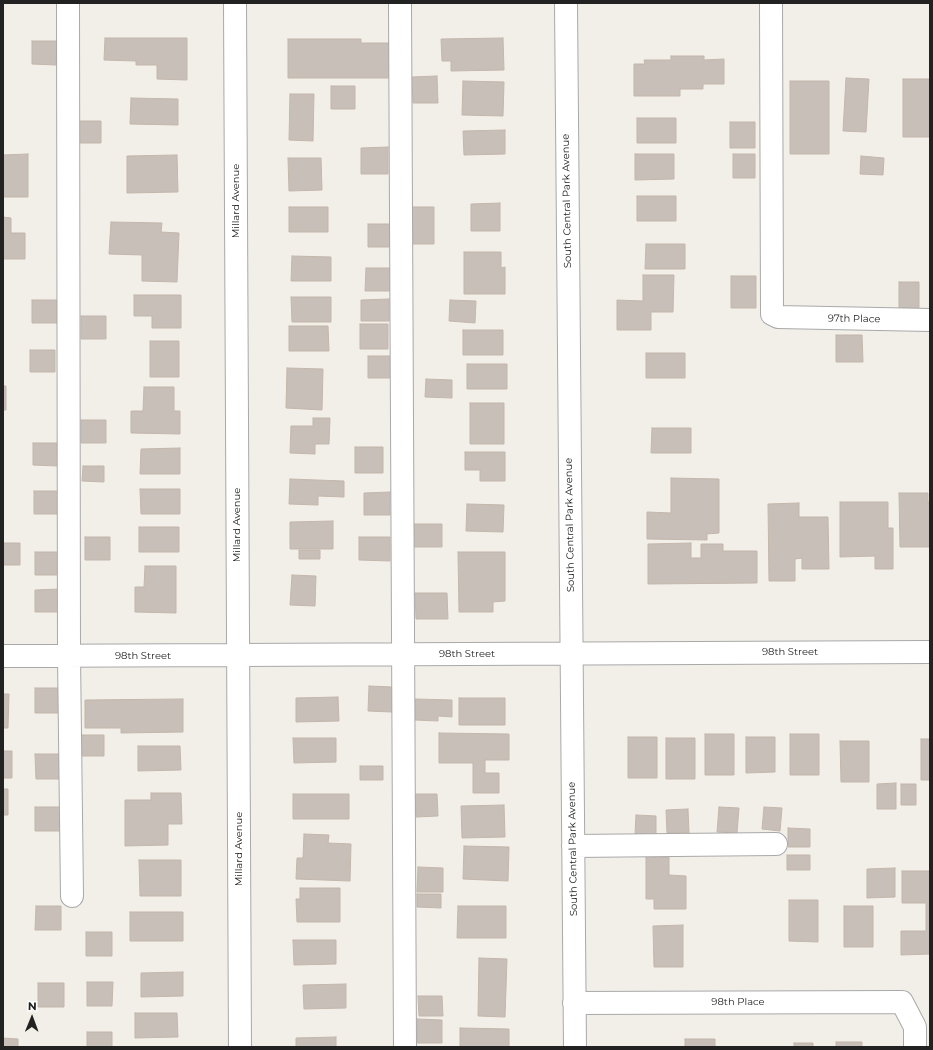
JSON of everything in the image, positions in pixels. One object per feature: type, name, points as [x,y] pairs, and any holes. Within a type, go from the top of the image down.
[{"type":"street","points":[[68,3],[69,656],[72,896]]},
{"type":"street","name":"Millard Avenue","points":[[234,3],[240,1047]]},
{"type":"street","points":[[400,3],[405,1047]]},
{"type":"street","name":"South Central Park Avenue","points":[[566,3],[575,1047]]},
{"type":"street","name":"97th Place","points":[[771,3],[772,314],[778,317],[930,320]]},
{"type":"street","name":"98th Street","points":[[3,656],[930,652]]},
{"type":"street","points":[[573,846],[776,844]]},
{"type":"street","name":"98th Place","points":[[574,1003],[902,1002],[915,1027],[915,1047]]},
{"type":"building","points":[[105,38],[187,38],[187,80],[157,79],[157,65],[136,65],[136,61],[104,60]]},
{"type":"building","points":[[503,38],[504,70],[451,71],[451,61],[442,61],[441,39]]},
{"type":"building","points":[[288,39],[361,39],[361,43],[390,43],[391,78],[288,78]]},
{"type":"building","points":[[32,41],[57,41],[56,65],[32,64]]},
{"type":"building","points":[[671,56],[704,56],[704,60],[724,59],[724,84],[703,84],[703,89],[680,89],[680,96],[634,96],[634,64],[645,64],[644,60],[671,60]]},
{"type":"building","points":[[437,76],[438,103],[413,103],[412,77]]},
{"type":"building","points":[[846,78],[869,79],[866,132],[843,131]]},
{"type":"building","points":[[903,79],[930,79],[930,137],[903,137]]},
{"type":"building","points":[[463,81],[504,82],[503,116],[462,115]]},
{"type":"building","points":[[790,81],[829,81],[829,154],[790,154]]},
{"type":"building","points":[[331,86],[355,86],[355,109],[331,109]]},
{"type":"building","points":[[290,94],[314,94],[313,141],[289,140]]},
{"type":"building","points":[[131,98],[178,99],[178,125],[130,124]]},
{"type":"building","points":[[637,118],[676,118],[676,143],[637,143]]},
{"type":"building","points":[[79,121],[101,121],[101,143],[79,143]]},
{"type":"building","points":[[730,122],[755,122],[755,148],[730,148]]},
{"type":"building","points":[[505,130],[505,154],[464,155],[463,131]]},
{"type":"building","points":[[388,147],[388,174],[361,174],[361,148]]},
{"type":"building","points":[[28,154],[28,197],[3,197],[3,155]]},
{"type":"building","points":[[635,154],[674,154],[674,179],[635,180]]},
{"type":"building","points":[[733,154],[755,154],[755,178],[733,178]]},
{"type":"building","points":[[177,155],[178,192],[127,193],[127,156]]},
{"type":"building","points":[[861,156],[884,158],[883,175],[860,174]]},
{"type":"building","points":[[288,158],[321,158],[322,190],[289,191]]},
{"type":"building","points":[[637,196],[676,196],[676,221],[637,221]]},
{"type":"building","points":[[500,203],[500,231],[471,231],[471,204]]},
{"type":"building","points":[[289,207],[328,207],[328,232],[289,232]]},
{"type":"building","points":[[412,207],[434,207],[434,244],[413,244]]},
{"type":"building","points":[[3,217],[11,218],[11,233],[25,233],[25,259],[3,259]]},
{"type":"building","points":[[111,222],[162,223],[161,232],[179,233],[177,282],[142,281],[142,255],[109,254]]},
{"type":"building","points":[[368,224],[390,224],[390,247],[368,247]]},
{"type":"building","points":[[646,244],[685,244],[685,269],[645,269]]},
{"type":"building","points":[[464,252],[501,252],[501,268],[505,267],[505,294],[464,294]]},
{"type":"building","points":[[292,256],[331,257],[331,281],[291,281]]},
{"type":"building","points":[[366,268],[391,268],[391,291],[365,291]]},
{"type":"building","points":[[643,275],[674,275],[673,312],[651,312],[651,330],[617,330],[617,300],[643,301]]},
{"type":"building","points":[[731,276],[756,276],[756,308],[731,308]]},
{"type":"building","points":[[899,282],[919,282],[919,308],[899,308]]},
{"type":"building","points":[[134,295],[181,295],[181,328],[152,328],[152,316],[134,316]]},
{"type":"building","points":[[291,297],[331,297],[331,322],[292,322]]},
{"type":"building","points":[[389,299],[389,321],[361,321],[361,300]]},
{"type":"building","points":[[32,300],[57,300],[57,323],[32,323]]},
{"type":"building","points":[[450,300],[476,301],[475,323],[449,321]]},
{"type":"building","points":[[81,316],[106,316],[106,339],[81,339]]},
{"type":"building","points":[[360,324],[388,324],[388,349],[360,349]]},
{"type":"building","points":[[289,326],[328,326],[329,351],[289,351]]},
{"type":"building","points":[[463,330],[503,330],[503,355],[463,355]]},
{"type":"building","points":[[836,335],[862,335],[863,362],[836,362]]},
{"type":"building","points":[[150,341],[179,341],[179,377],[150,377]]},
{"type":"building","points":[[30,350],[55,350],[55,372],[30,372]]},
{"type":"building","points":[[646,353],[685,353],[685,378],[646,378]]},
{"type":"building","points":[[368,356],[391,356],[391,378],[368,378]]},
{"type":"building","points":[[467,364],[507,364],[507,389],[467,389]]},
{"type":"building","points":[[287,368],[323,369],[322,410],[286,408]]},
{"type":"building","points":[[426,379],[452,380],[452,398],[425,397]]},
{"type":"building","points":[[3,386],[6,386],[6,410],[3,410]]},
{"type":"building","points":[[144,387],[174,387],[174,411],[180,411],[180,434],[131,433],[131,411],[143,411]]},
{"type":"building","points":[[470,403],[504,403],[504,444],[470,444]]},
{"type":"building","points":[[313,418],[330,418],[329,444],[315,444],[315,454],[290,453],[291,426],[313,426]]},
{"type":"building","points":[[81,420],[106,420],[106,443],[81,443]]},
{"type":"building","points":[[652,428],[691,428],[691,453],[651,453]]},
{"type":"building","points":[[33,443],[57,443],[58,466],[33,465]]},
{"type":"building","points":[[355,447],[383,447],[383,473],[355,473]]},
{"type":"building","points":[[180,448],[180,474],[140,474],[141,449]]},
{"type":"building","points":[[465,452],[505,452],[505,481],[480,481],[480,470],[465,470]]},
{"type":"building","points":[[83,466],[104,466],[104,482],[82,481]]},
{"type":"building","points":[[671,478],[719,479],[719,533],[707,534],[707,540],[647,539],[647,512],[671,513]]},
{"type":"building","points":[[290,479],[344,481],[344,497],[318,496],[318,505],[289,504]]},
{"type":"building","points":[[140,489],[180,489],[180,514],[141,514]]},
{"type":"building","points":[[34,491],[59,491],[58,514],[34,514]]},
{"type":"building","points":[[390,492],[390,515],[364,515],[364,493]]},
{"type":"building","points":[[899,493],[928,493],[928,502],[930,502],[930,547],[900,547]]},
{"type":"building","points":[[840,502],[888,502],[888,528],[893,528],[893,569],[875,569],[875,556],[840,557]]},
{"type":"building","points":[[799,503],[799,517],[828,517],[829,569],[802,569],[802,558],[795,559],[795,581],[769,581],[768,504]]},
{"type":"building","points":[[467,504],[504,505],[503,532],[466,531]]},
{"type":"building","points":[[333,521],[333,549],[290,549],[290,522]]},
{"type":"building","points":[[414,524],[442,524],[442,547],[413,547]]},
{"type":"building","points":[[139,527],[179,527],[179,552],[139,552]]},
{"type":"building","points":[[85,537],[110,537],[110,560],[85,560]]},
{"type":"building","points":[[359,537],[390,537],[390,561],[359,560]]},
{"type":"building","points":[[3,543],[20,543],[20,565],[3,565]]},
{"type":"building","points":[[691,543],[691,558],[701,558],[701,544],[723,544],[723,551],[757,551],[757,583],[648,584],[648,544]]},
{"type":"building","points":[[299,550],[320,550],[320,559],[299,559]]},
{"type":"building","points":[[35,552],[60,552],[60,575],[35,575]]},
{"type":"building","points":[[458,552],[505,552],[505,601],[493,602],[493,612],[459,612]]},
{"type":"building","points":[[145,566],[176,566],[176,613],[135,612],[135,587],[144,587]]},
{"type":"building","points":[[292,575],[316,576],[315,606],[290,605]]},
{"type":"building","points":[[60,589],[60,612],[35,612],[35,590]]},
{"type":"building","points":[[415,593],[447,593],[448,619],[416,619]]},
{"type":"building","points":[[369,686],[392,687],[392,712],[368,711]]},
{"type":"building","points":[[35,688],[61,688],[61,713],[35,713]]},
{"type":"building","points":[[3,694],[9,694],[8,728],[3,728]]},
{"type":"building","points":[[338,697],[339,721],[296,722],[296,698]]},
{"type":"building","points":[[459,698],[505,698],[505,725],[459,725]]},
{"type":"building","points":[[183,699],[183,732],[121,733],[121,728],[85,728],[85,700]]},
{"type":"building","points":[[415,699],[452,700],[452,717],[438,716],[438,721],[415,720]]},
{"type":"building","points":[[439,733],[509,734],[509,760],[485,760],[485,773],[499,773],[499,793],[473,793],[473,763],[439,763]]},
{"type":"building","points":[[705,734],[734,734],[734,775],[705,775]]},
{"type":"building","points":[[790,734],[819,734],[819,775],[790,775]]},
{"type":"building","points":[[81,735],[104,735],[104,756],[82,756]]},
{"type":"building","points":[[628,737],[657,737],[657,778],[628,778]]},
{"type":"building","points":[[746,737],[775,737],[775,772],[746,773]]},
{"type":"building","points":[[293,738],[336,738],[336,762],[294,763]]},
{"type":"building","points":[[666,738],[695,738],[695,779],[666,779]]},
{"type":"building","points":[[921,739],[930,739],[930,780],[921,780]]},
{"type":"building","points":[[840,741],[869,741],[869,782],[841,782]]},
{"type":"building","points":[[138,746],[180,746],[181,770],[138,771]]},
{"type":"building","points":[[3,751],[12,751],[12,778],[3,778]]},
{"type":"building","points":[[35,754],[61,754],[61,779],[36,779]]},
{"type":"building","points":[[360,766],[383,766],[383,780],[360,780]]},
{"type":"building","points":[[896,783],[896,809],[877,809],[877,784]]},
{"type":"building","points":[[901,784],[916,784],[916,805],[901,805]]},
{"type":"building","points":[[3,789],[8,789],[8,815],[3,815]]},
{"type":"building","points":[[151,793],[181,793],[182,824],[168,824],[168,845],[125,846],[125,800],[151,800]]},
{"type":"building","points":[[293,794],[349,794],[349,819],[293,819]]},
{"type":"building","points":[[415,794],[437,794],[438,816],[416,817]]},
{"type":"building","points":[[504,805],[505,837],[462,838],[461,806]]},
{"type":"building","points":[[35,807],[61,807],[61,831],[35,831]]},
{"type":"building","points":[[719,807],[739,808],[737,833],[717,832]]},
{"type":"building","points":[[764,807],[782,808],[780,831],[762,829]]},
{"type":"building","points":[[688,809],[689,833],[667,833],[666,810]]},
{"type":"building","points":[[636,815],[656,816],[656,835],[635,834]]},
{"type":"building","points":[[788,828],[810,829],[810,847],[788,847]]},
{"type":"building","points":[[304,834],[329,835],[328,843],[351,844],[350,881],[296,879],[297,858],[303,858]]},
{"type":"building","points":[[464,846],[509,847],[508,881],[463,879]]},
{"type":"building","points":[[787,855],[810,855],[810,870],[787,870]]},
{"type":"building","points":[[646,857],[669,857],[669,875],[686,876],[686,909],[654,909],[654,899],[646,899]]},
{"type":"building","points":[[139,860],[181,860],[181,896],[140,896]]},
{"type":"building","points":[[418,867],[443,868],[443,892],[417,892]]},
{"type":"building","points":[[895,868],[895,897],[867,898],[867,869]]},
{"type":"building","points":[[902,871],[930,871],[930,954],[901,955],[901,931],[926,931],[926,903],[902,903]]},
{"type":"building","points":[[300,888],[340,888],[340,922],[297,922],[296,899],[300,899]]},
{"type":"building","points":[[417,894],[441,894],[441,908],[417,907]]},
{"type":"building","points":[[789,900],[818,900],[818,942],[789,941]]},
{"type":"building","points":[[36,906],[61,906],[61,930],[35,930]]},
{"type":"building","points":[[458,906],[506,906],[506,938],[457,938]]},
{"type":"building","points":[[844,906],[873,906],[873,947],[844,947]]},
{"type":"building","points":[[130,912],[183,912],[183,941],[130,941]]},
{"type":"building","points":[[683,925],[683,967],[654,967],[653,926]]},
{"type":"building","points":[[86,932],[112,932],[112,956],[86,956]]},
{"type":"building","points":[[293,940],[336,940],[336,964],[294,965]]},
{"type":"building","points":[[479,958],[507,959],[505,1017],[478,1016]]},
{"type":"building","points":[[183,972],[183,996],[141,997],[141,973]]},
{"type":"building","points":[[87,982],[113,982],[112,1006],[87,1006]]},
{"type":"building","points":[[38,983],[64,983],[64,1007],[38,1007]]},
{"type":"building","points":[[346,984],[346,1008],[304,1009],[303,985]]},
{"type":"building","points":[[418,996],[442,996],[443,1016],[419,1016]]},
{"type":"building","points":[[135,1013],[177,1013],[178,1037],[135,1038]]},
{"type":"building","points":[[417,1019],[442,1020],[442,1043],[417,1043]]},
{"type":"building","points":[[460,1028],[509,1029],[509,1047],[460,1047]]},
{"type":"building","points":[[87,1032],[112,1032],[112,1047],[87,1047]]},
{"type":"building","points":[[336,1037],[336,1047],[296,1047],[296,1038]]},
{"type":"building","points":[[3,1038],[18,1039],[18,1047],[3,1047]]},
{"type":"building","points":[[685,1039],[715,1039],[715,1047],[685,1047]]},
{"type":"building","points":[[836,1042],[862,1042],[862,1047],[836,1047]]},
{"type":"building","points":[[794,1043],[813,1043],[813,1047],[794,1047]]}]
